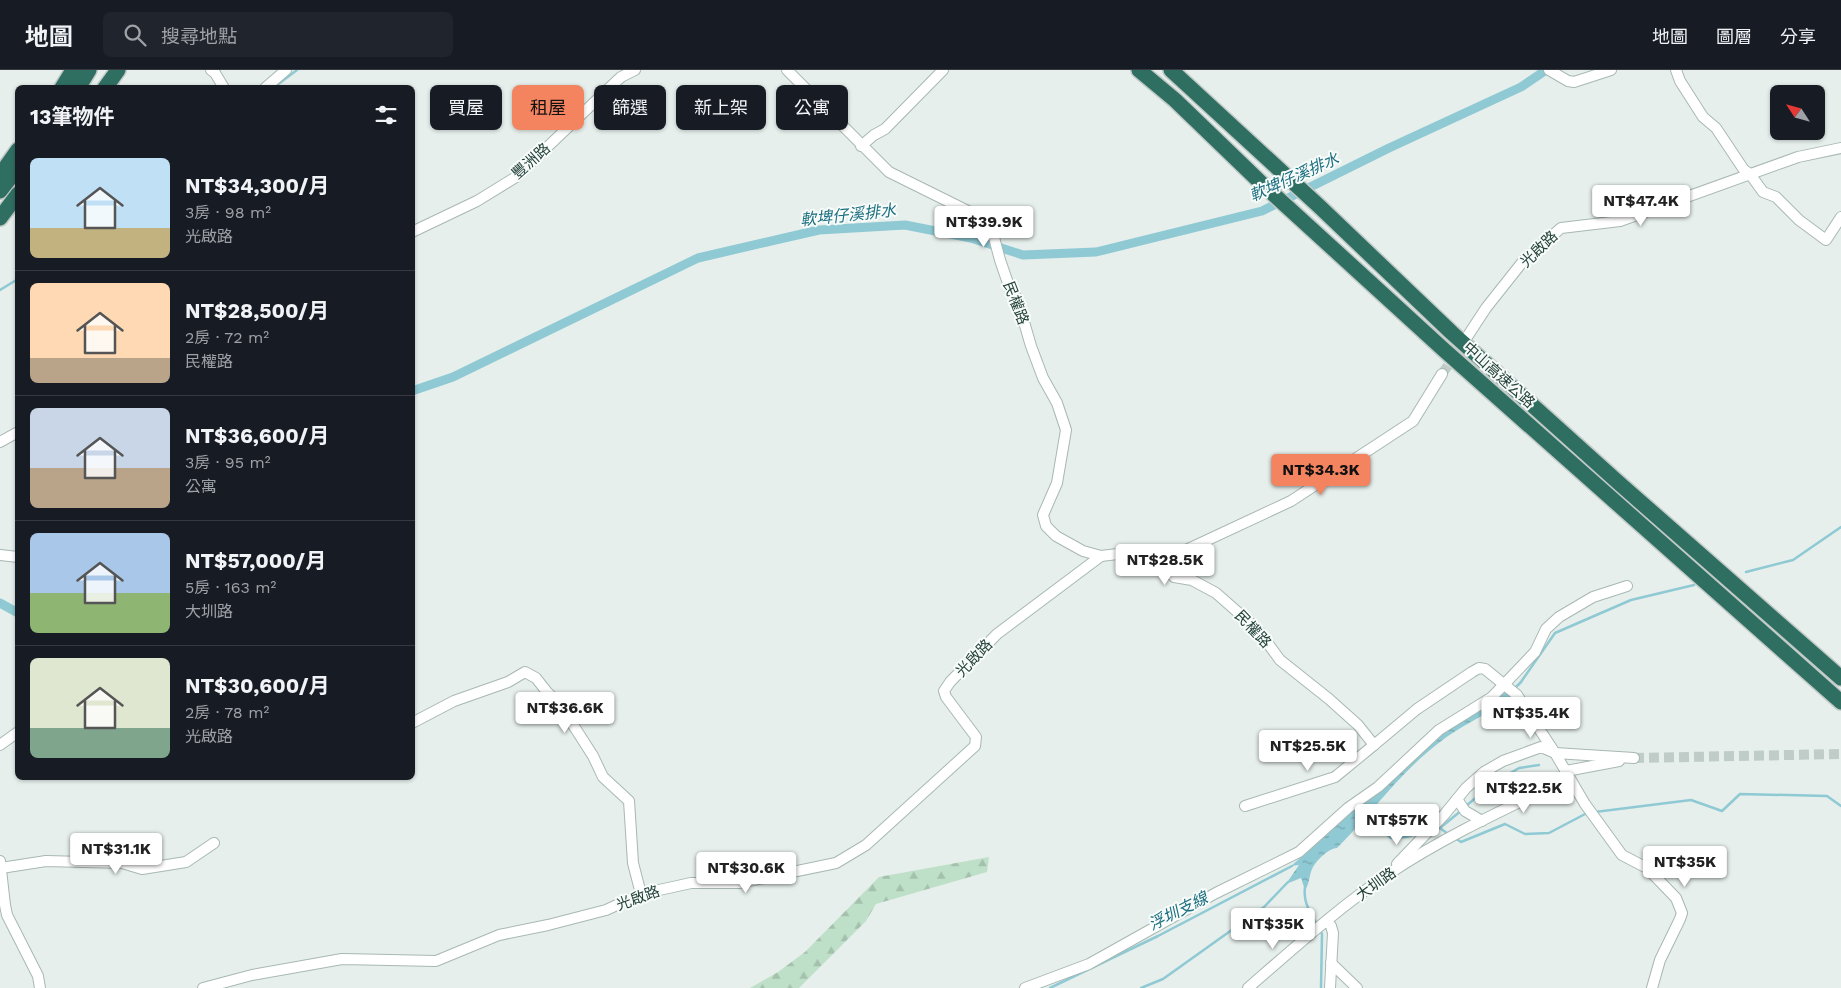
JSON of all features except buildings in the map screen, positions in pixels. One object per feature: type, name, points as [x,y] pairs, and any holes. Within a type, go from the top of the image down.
[{"type":"highway","points":[[64,85],[73,70]]},
{"type":"highway","points":[[80,85],[89,70]]},
{"type":"highway","points":[[98,85],[108,70]]},
{"type":"highway","points":[[107,85],[118,70]]},
{"type":"highway","name":"中山高速公路","points":[[1138,70],[1175,100],[1259,181],[1553,447],[1841,702]]},
{"type":"highway","name":"中山高速公路","points":[[1170,70],[1320,207],[1452,334],[1841,678]]},
{"type":"highway","points":[[0,175],[15,154]]},
{"type":"highway","points":[[0,191],[15,172]]},
{"type":"highway","points":[[0,218],[15,198]]},
{"type":"highway","points":[[0,229],[15,210]]},
{"type":"street","points":[[103,85],[114,70]]},
{"type":"street","points":[[211,70],[222,85]]},
{"type":"street","points":[[268,85],[286,70]]},
{"type":"street","name":"豐洲路","points":[[415,231],[477,201],[516,177],[622,74],[636,70]]},
{"type":"street","points":[[787,70],[861,146],[885,128],[943,70]]},
{"type":"street","points":[[1549,70],[1568,81],[1574,82],[1611,70]]},
{"type":"street","points":[[1676,70],[1680,81],[1703,117],[1716,128],[1744,170],[1750,174],[1763,192],[1776,197],[1799,220],[1826,240],[1841,217]]},
{"type":"street","name":"民權路","points":[[861,146],[889,172],[986,220],[992,230],[1011,292],[1018,298],[1031,346],[1043,378],[1057,403],[1066,430],[1056,483],[1043,515],[1046,526],[1056,536],[1083,551],[1101,556],[1126,552],[1156,560],[1166,567],[1174,577],[1192,580],[1216,593],[1258,630],[1280,660],[1358,725],[1374,745]]},
{"type":"street","name":"光啟路","points":[[1467,337],[1486,308],[1524,260],[1561,228],[1620,221],[1798,157],[1841,148]]},
{"type":"street","points":[[0,222],[15,203]]},
{"type":"street","points":[[1156,560],[1186,550],[1263,515],[1307,490],[1413,421],[1442,374]]},
{"type":"street","points":[[0,442],[15,434]]},
{"type":"street","points":[[0,555],[15,557]]},
{"type":"street","name":"光啟路","points":[[204,988],[252,974],[342,959],[436,961],[499,935],[606,910],[641,894],[691,883],[739,883],[836,863],[866,845],[975,746],[976,737],[946,697],[944,691],[950,682],[996,634],[1101,556]]},
{"type":"street","points":[[1025,988],[1089,964],[1216,893],[1299,852],[1348,808],[1378,786],[1439,730],[1492,697],[1510,689],[1535,652],[1546,629],[1559,617],[1592,597],[1627,586]]},
{"type":"street","points":[[1245,806],[1335,777],[1417,709],[1472,672],[1480,668],[1485,669],[1510,689],[1555,753],[1585,804],[1622,855],[1647,868],[1676,898],[1680,906],[1680,919],[1660,960],[1652,988]]},
{"type":"street","points":[[415,721],[454,701],[508,682],[525,672],[532,674],[569,716],[603,777],[629,801],[633,863],[641,894]]},
{"type":"street","points":[[0,745],[15,734]]},
{"type":"street","points":[[1388,874],[1428,831],[1461,805],[1466,788],[1484,772],[1503,761],[1541,748],[1555,753],[1634,758],[1566,771]]},
{"type":"street","name":"大圳路","points":[[1248,988],[1325,922],[1388,874],[1453,836],[1561,782],[1566,771]]},
{"type":"street","points":[[1461,805],[1482,821]]},
{"type":"street","points":[[40,988],[38,976],[6,910],[0,864],[46,860],[122,863],[142,869],[186,862],[214,843]]},
{"type":"street","points":[[1325,922],[1331,926],[1333,933],[1330,988]]},
{"type":"street","points":[[1332,963],[1358,988]]},
{"type":"green space","points":[[989,857],[987,872],[876,904],[866,921],[799,988],[750,988],[778,972],[805,952],[879,877]]},
{"type":"water","points":[[1508,691],[1511,696],[1506,702],[1448,736],[1412,766],[1337,848],[1327,852],[1317,861],[1305,890],[1301,878],[1286,884],[1299,865],[1291,866],[1438,732]]},
{"type":"waterway","points":[[277,85],[297,70]]},
{"type":"waterway","name":"軟埤仔溪排水","points":[[415,390],[453,377],[698,258],[819,230],[905,225],[971,238],[1023,255],[1096,252],[1262,211],[1389,148],[1521,87],[1546,70]]},
{"type":"waterway","points":[[118,85],[119,80]]},
{"type":"waterway","points":[[0,290],[15,281]]},
{"type":"waterway","points":[[1746,572],[1793,560],[1841,527]]},
{"type":"waterway","points":[[1513,690],[1521,682],[1555,633],[1631,600],[1694,585]]},
{"type":"waterway","name":"軟埤仔溪排水","points":[[0,603],[15,611]]},
{"type":"waterway","points":[[1466,806],[1492,784],[1519,768],[1539,765]]},
{"type":"waterway","points":[[1595,812],[1691,800],[1722,811],[1740,794],[1827,796],[1841,806]]},
{"type":"waterway","points":[[1440,828],[1462,810]]},
{"type":"waterway","points":[[1455,838],[1461,842],[1505,824],[1525,834],[1549,833],[1587,813]]},
{"type":"waterway","points":[[1364,816],[1391,838],[1406,837],[1420,833]]},
{"type":"waterway","points":[[1435,829],[1440,828],[1448,834]]},
{"type":"waterway","name":"浮圳支線","points":[[1050,988],[1158,936],[1292,866]]},
{"type":"waterway","points":[[1141,988],[1163,979],[1264,907],[1288,882]]},
{"type":"waterway","points":[[1305,887],[1306,902],[1317,925]]},
{"type":"waterway","points":[[1320,930],[1322,934],[1321,988]]},
{"type":"tunnel","points":[[1442,374],[1467,338]]},
{"type":"tunnel","points":[[1634,758],[1841,754]]}]
